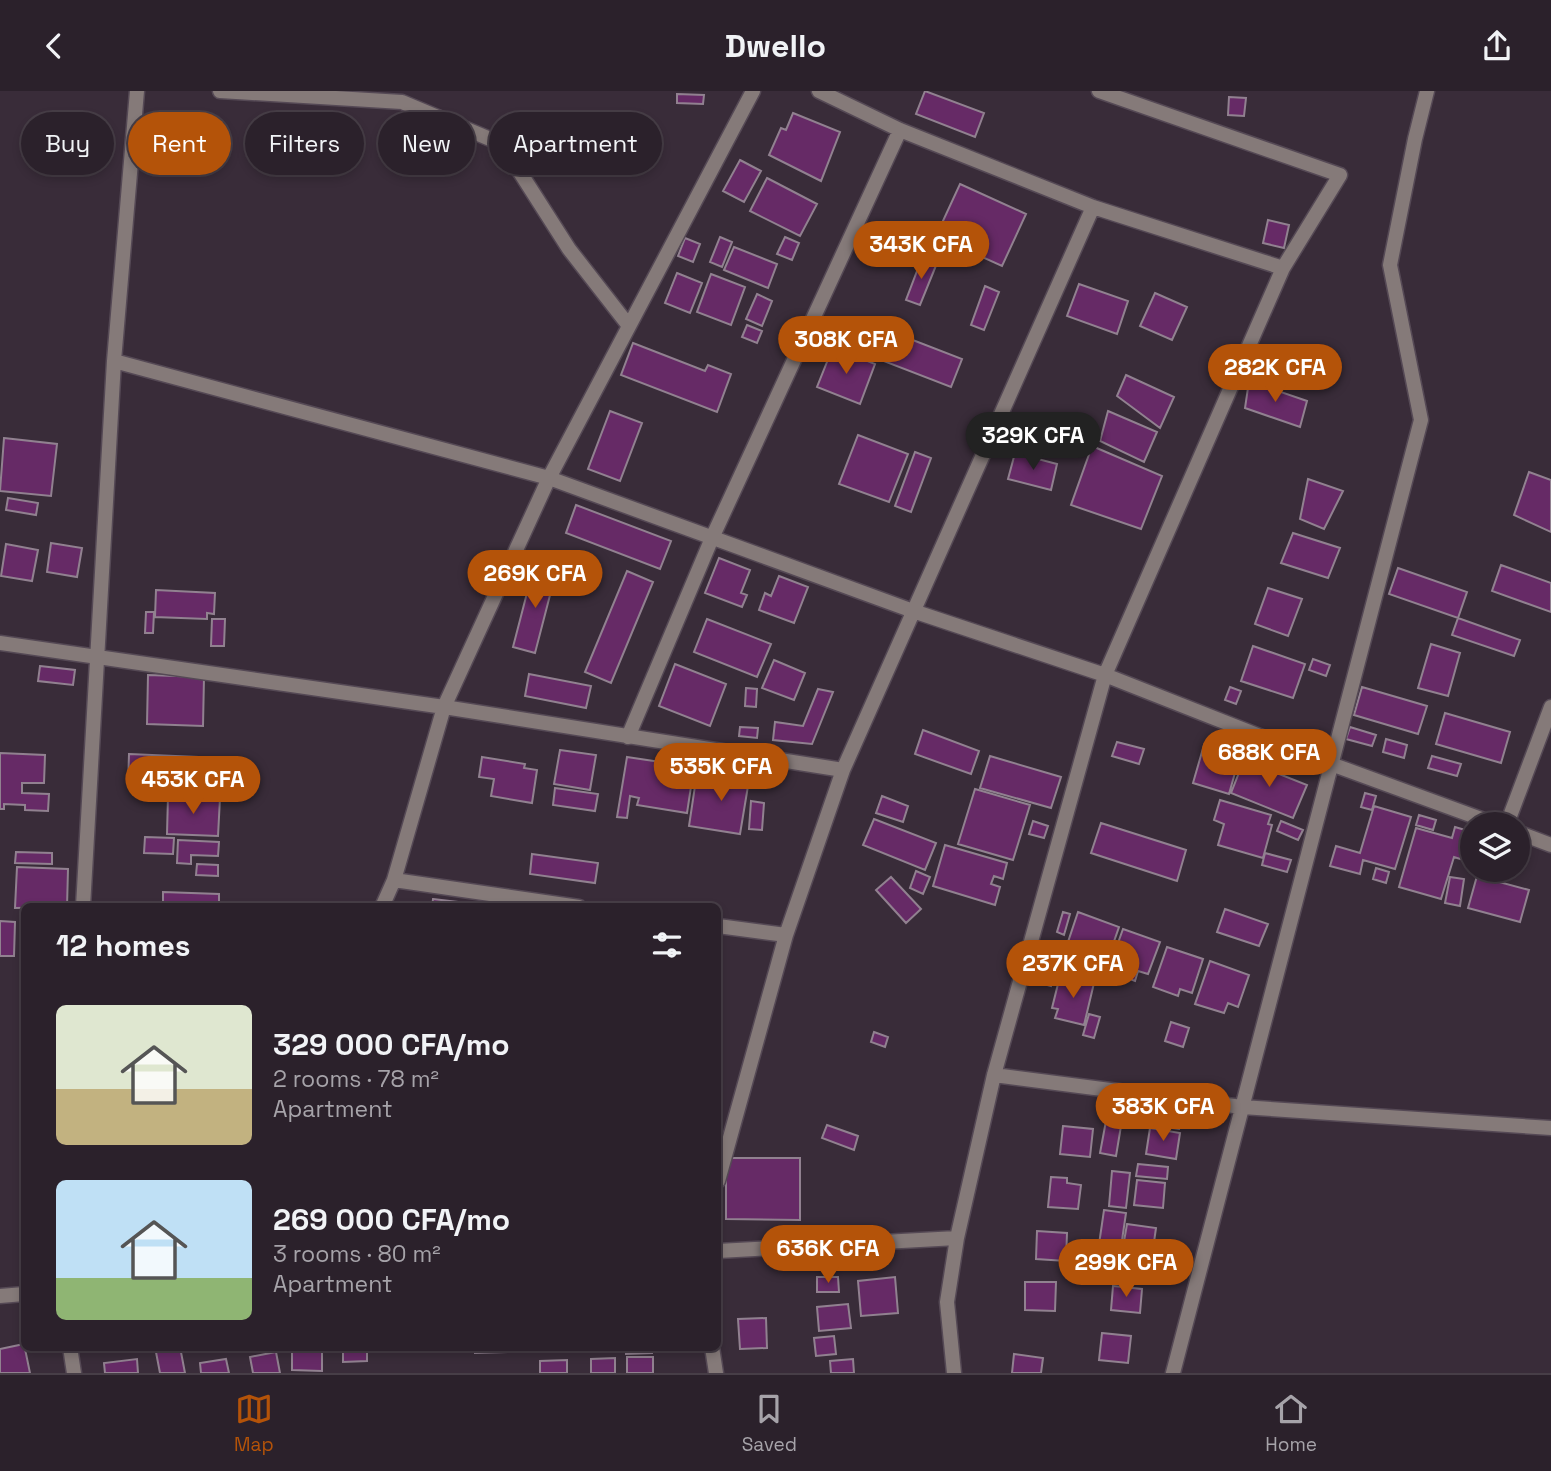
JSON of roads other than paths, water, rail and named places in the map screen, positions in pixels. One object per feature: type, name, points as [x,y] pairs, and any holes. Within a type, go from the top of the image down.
[{"type":"street","points":[[83,903],[114,361],[137,91]]},
{"type":"street","points":[[220,91],[402,102],[502,144],[569,249],[629,326]]},
{"type":"street","points":[[384,903],[394,880],[444,707],[549,478],[753,91]]},
{"type":"street","points":[[819,91],[900,130],[1093,207],[1283,268]]},
{"type":"street","points":[[954,1373],[947,1302],[957,1238],[994,1075],[1105,675],[1283,268],[1340,175],[1099,91]]},
{"type":"street","points":[[1173,1373],[1421,420],[1390,265],[1427,91]]},
{"type":"street","points":[[628,737],[712,538],[900,130]]},
{"type":"street","points":[[721,1170],[786,936],[843,770],[1093,207]]},
{"type":"street","points":[[114,361],[549,478],[913,611],[1105,675],[1331,764],[1462,812]]},
{"type":"street","points":[[0,643],[444,707],[843,770]]},
{"type":"street","points":[[1512,812],[1551,707]]},
{"type":"street","points":[[1530,837],[1551,845]]},
{"type":"street","points":[[394,880],[552,903]]},
{"type":"street","points":[[721,926],[786,936]]},
{"type":"street","points":[[994,1075],[1242,1107],[1551,1128]]},
{"type":"street","points":[[721,1251],[957,1238]]},
{"type":"street","points":[[0,1296],[21,1294]]},
{"type":"street","points":[[71,1351],[74,1373]]},
{"type":"street","points":[[713,1351],[716,1373]]}]
